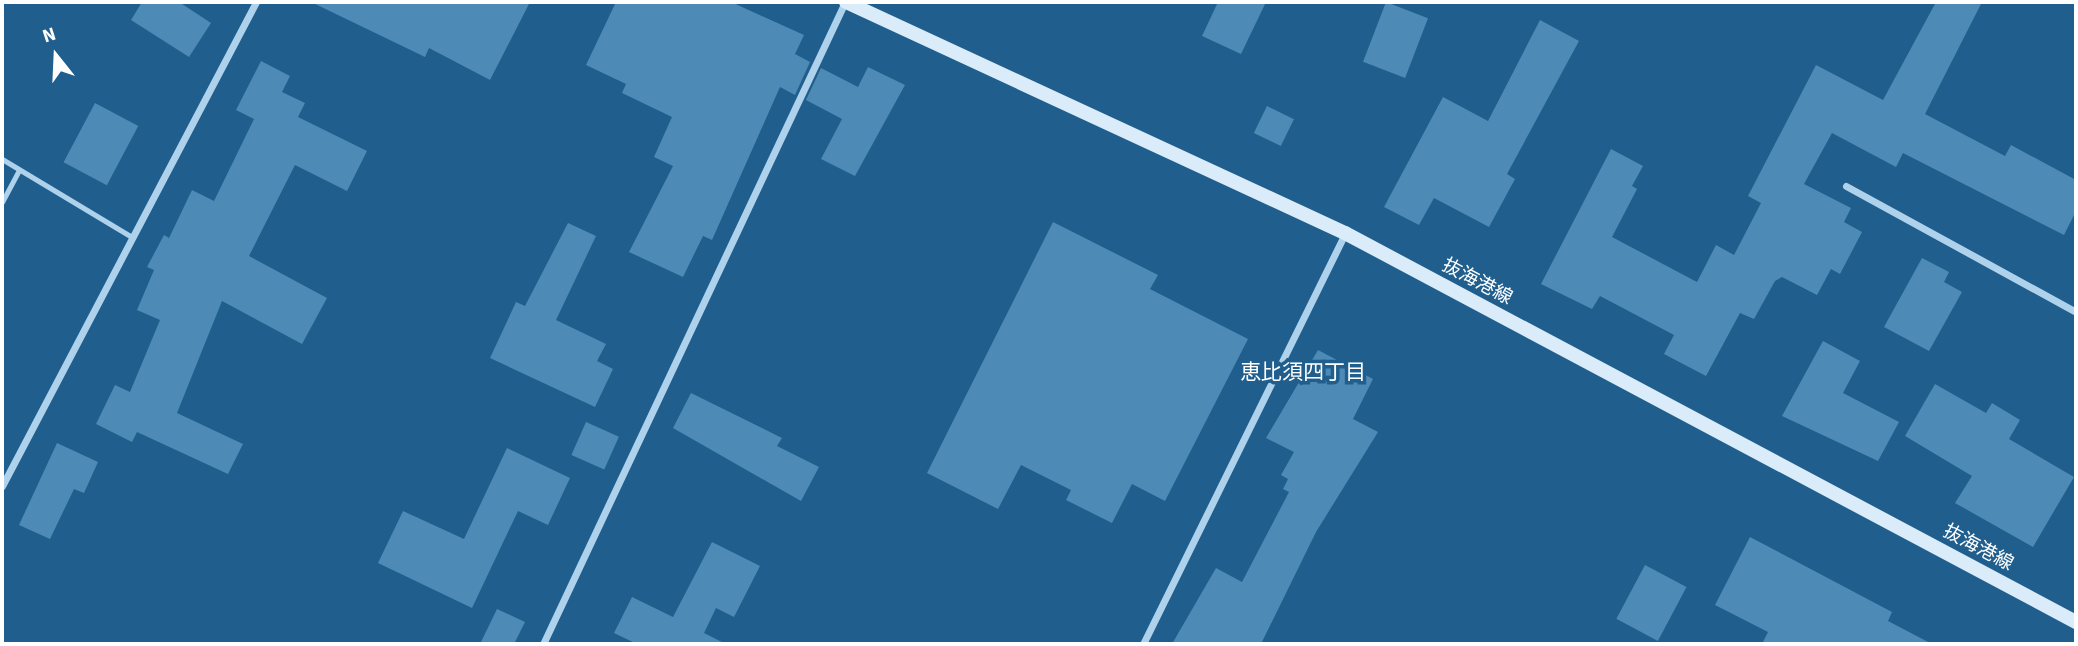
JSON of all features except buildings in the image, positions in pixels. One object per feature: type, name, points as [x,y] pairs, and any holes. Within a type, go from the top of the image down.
[{"type":"main road","name":"抜海港線","points":[[846,2],[1345,233],[2076,622]]},
{"type":"street","points":[[2,486],[130,236],[256,2]]},
{"type":"street","points":[[543,644],[846,2]]},
{"type":"street","points":[[1846,186],[2076,312]]},
{"type":"street","points":[[1143,644],[1345,233]]},
{"type":"lane","points":[[2,159],[130,236]]},
{"type":"lane","points":[[2,202],[19,170]]},
{"type":"district","name":"恵比須四丁目","points":[[1303,372]]}]
